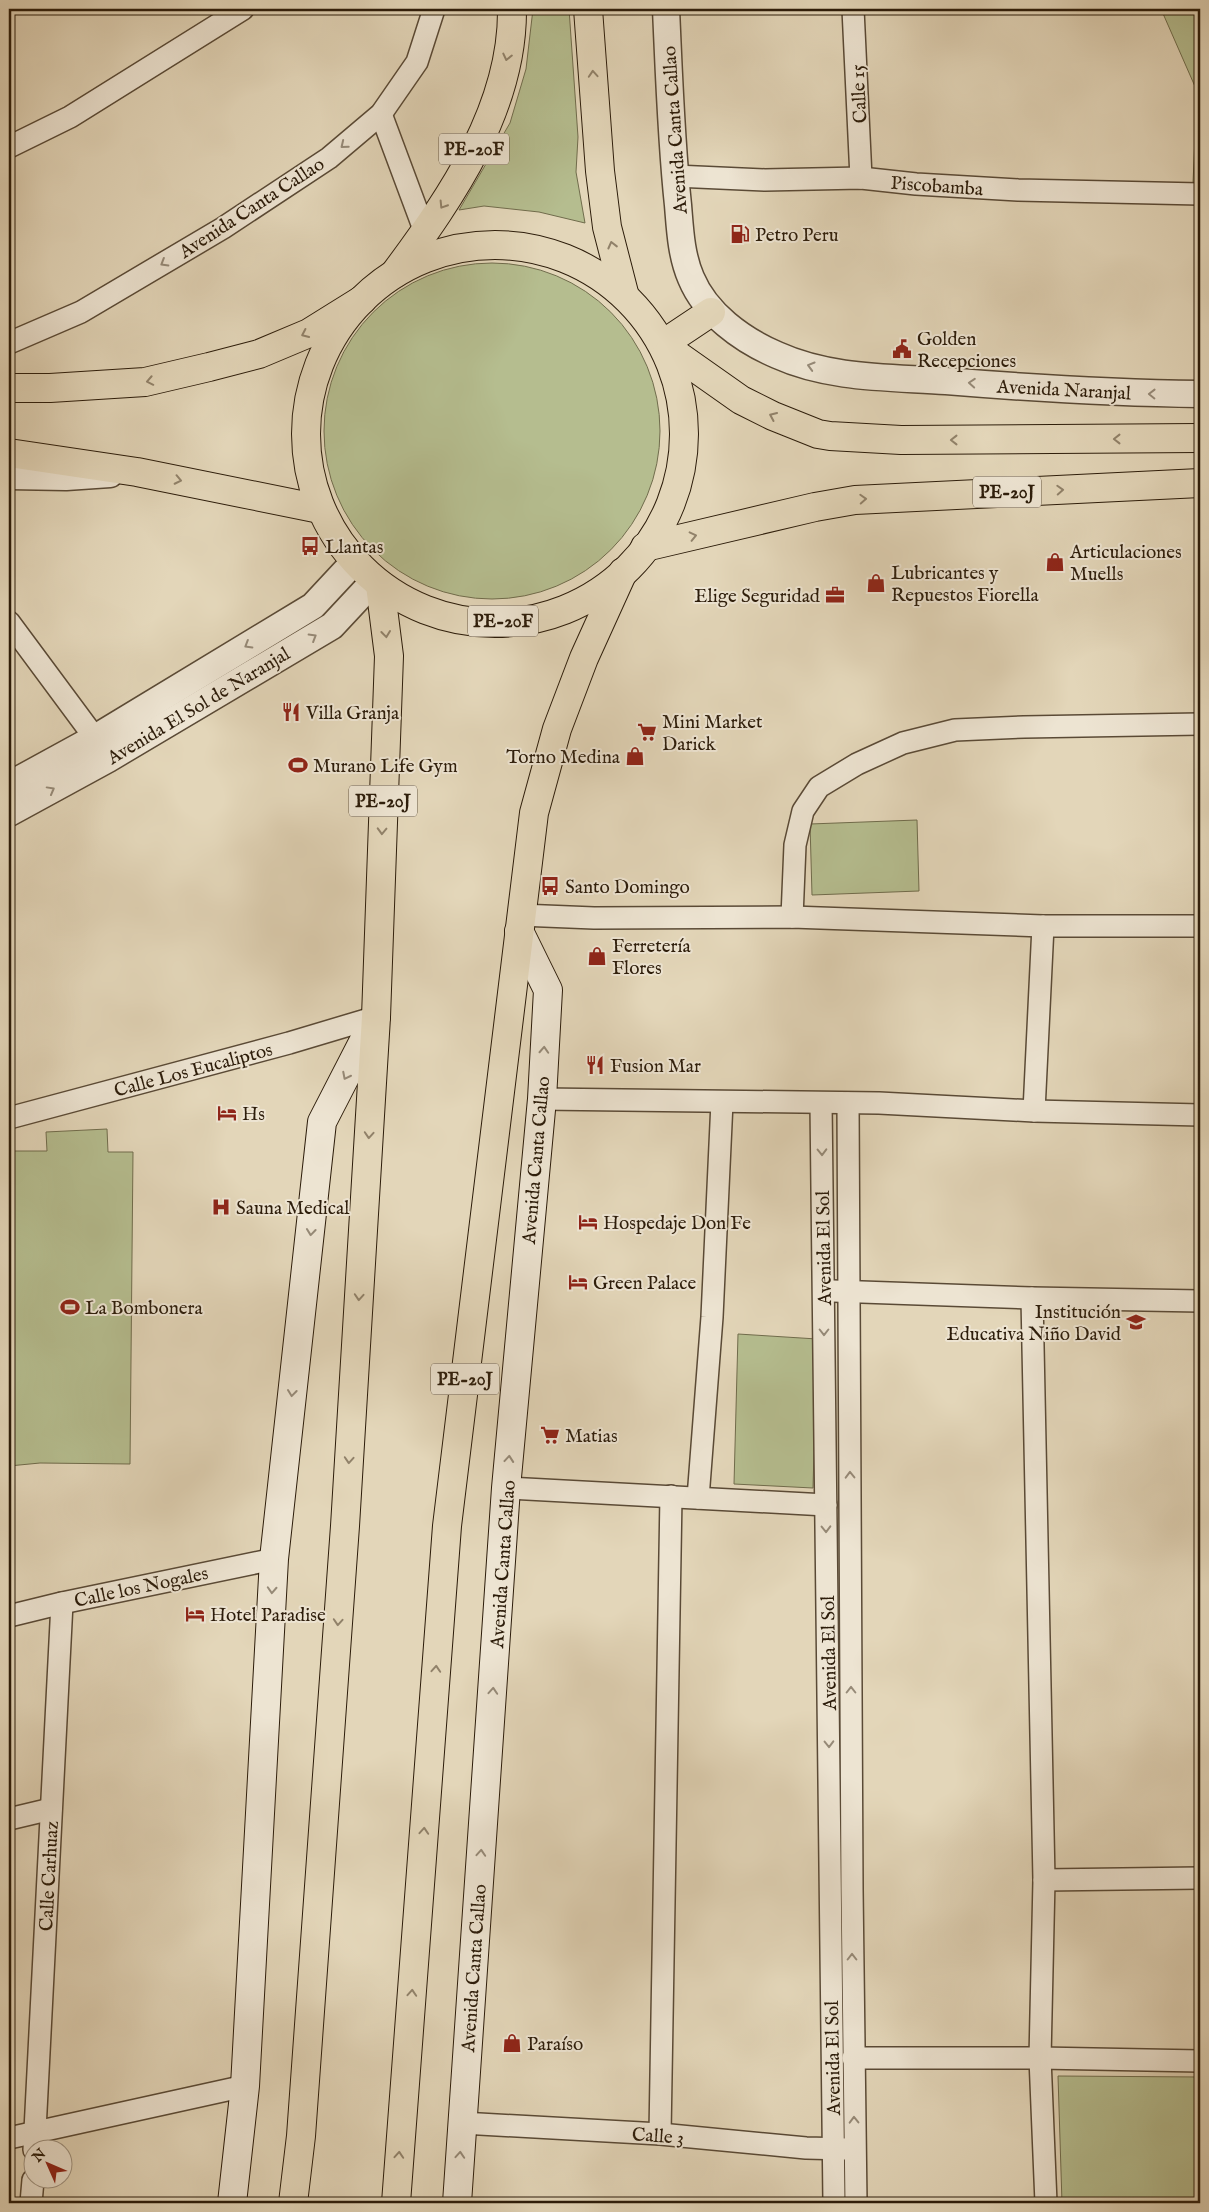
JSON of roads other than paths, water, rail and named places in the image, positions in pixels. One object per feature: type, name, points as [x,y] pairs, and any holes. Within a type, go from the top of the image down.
[{"type":"main road","name":"PE-20F","points":[[395,273],[440,254],[489,246],[537,250],[584,266],[624,293],[647,316],[668,346],[681,390],[684,431],[679,472],[665,512],[645,547],[623,572],[579,602],[530,620],[477,622],[426,611],[377,583],[354,562],[335,537],[320,509],[306,454],[309,398],[328,345],[362,300],[395,273],[425,232],[461,176],[497,100],[512,37],[512,9]]},
{"type":"main road","points":[[588,9],[600,171],[607,227],[624,293]]},
{"type":"main road","points":[[9,388],[50,388],[145,382],[209,367],[259,354],[309,333],[362,300]]},
{"type":"main road","points":[[712,312],[668,346],[742,400],[773,416],[818,434],[901,440],[1200,438]]},
{"type":"main road","points":[[9,453],[137,472],[320,509]]},
{"type":"main road","name":"PE-20J","points":[[645,547],[815,507],[855,500],[1200,483]]},
{"type":"main road","name":"PE-20J","points":[[396,2203],[447,1526],[519,923],[534,813],[550,752],[584,658],[623,572]]},
{"type":"main road","name":"PE-20J","points":[[293,2203],[302,2136],[343,1556],[376,1017],[389,656],[377,583]]},
{"type":"main road","name":"Avenida Canta Callao","points":[[457,2203],[506,1488],[542,1099],[548,990],[519,923]]},
{"type":"main road","points":[[232,2203],[245,2086],[274,1559],[322,1122],[376,1017]]},
{"type":"street","points":[[9,147],[70,117],[242,9]]},
{"type":"street","name":"Avenida Canta Callao","points":[[9,343],[81,312],[223,228],[314,168],[381,114],[417,62],[434,9]]},
{"type":"street","name":"Avenida Canta Callao","points":[[666,9],[674,176],[683,251]]},
{"type":"street","name":"Calle 15","points":[[853,9],[861,178]]},
{"type":"street","points":[[381,114],[425,232]]},
{"type":"street","name":"Piscobamba","points":[[674,176],[765,180],[861,178],[916,184],[1018,190],[1200,194]]},
{"type":"street","name":"Avenida Naranjal","points":[[683,251],[690,277],[712,312],[746,338],[777,355],[844,375],[1116,393],[1200,394]]},
{"type":"street","points":[[9,476],[66,477],[137,472]]},
{"type":"street","name":"Avenida El Sol de Naranjal","points":[[9,785],[95,738],[313,606],[354,562]]},
{"type":"street","name":"Avenida El Sol de Naranjal","points":[[9,813],[108,758],[332,626],[377,583]]},
{"type":"street","points":[[9,622],[95,738]]},
{"type":"street","points":[[792,917],[795,845],[803,811],[819,786],[857,764],[903,743],[956,730],[1200,724]]},
{"type":"street","points":[[519,923],[594,918],[792,917],[1043,926],[1200,926]]},
{"type":"street","points":[[1034,1111],[1043,926]]},
{"type":"street","name":"Calle Los Eucaliptos","points":[[9,1118],[289,1043],[376,1017]]},
{"type":"street","points":[[542,1099],[848,1103],[1034,1111],[1200,1114]]},
{"type":"street","points":[[698,1498],[712,1317],[722,1102]]},
{"type":"street","name":"Avenida El Sol","points":[[821,1103],[826,1505],[844,2149],[856,2203]]},
{"type":"street","name":"Avenida El Sol","points":[[834,2203],[844,2149],[853,2058],[848,1103]]},
{"type":"street","points":[[824,1291],[1200,1301]]},
{"type":"street","points":[[1032,1298],[1044,1880],[1040,2058],[1046,2203]]},
{"type":"street","points":[[506,1488],[826,1505]]},
{"type":"street","points":[[660,2134],[671,1496]]},
{"type":"street","name":"Calle los Nogales","points":[[9,1616],[62,1603],[274,1559]]},
{"type":"street","name":"Calle Carhuaz","points":[[35,2140],[62,1603]]},
{"type":"street","points":[[9,1819],[51,1809]]},
{"type":"street","points":[[1044,1880],[1200,1878]]},
{"type":"street","points":[[853,2058],[1040,2058],[1200,2061]]},
{"type":"street","points":[[39,2140],[245,2086]]},
{"type":"street","name":"Calle 3","points":[[462,2123],[660,2134],[806,2148],[844,2149]]},
{"type":"street","points":[[9,2138],[26,2140]]},
{"type":"street","points":[[31,2203],[32,2190]]},
{"type":"place","name":"Petro Peru","points":[[740,234]]},
{"type":"place","name":"Golden Recepciones","points":[[902,349]]},
{"type":"place","name":"Llantas","points":[[310,546]]},
{"type":"place","name":"Articulaciones Muells","points":[[1055,562]]},
{"type":"place","name":"Lubricantes y Repuestos Fiorella","points":[[876,583]]},
{"type":"place","name":"Elige Seguridad","points":[[835,595]]},
{"type":"place","name":"Villa Granja","points":[[291,712]]},
{"type":"place","name":"Mini Market Darick","points":[[647,732]]},
{"type":"place","name":"Torno Medina","points":[[635,756]]},
{"type":"place","name":"Murano Life Gym","points":[[298,765]]},
{"type":"place","name":"Santo Domingo","points":[[550,886]]},
{"type":"place","name":"Ferretería Flores","points":[[597,956]]},
{"type":"place","name":"Fusion Mar","points":[[595,1065]]},
{"type":"place","name":"Hs","points":[[227,1113]]},
{"type":"place","name":"Sauna Medical","points":[[221,1207]]},
{"type":"place","name":"Hospedaje Don Fe","points":[[588,1222]]},
{"type":"place","name":"Green Palace","points":[[578,1282]]},
{"type":"place","name":"La Bombonera","points":[[70,1307]]},
{"type":"place","name":"Institución Educativa Niño David","points":[[1136,1322]]},
{"type":"place","name":"Matias","points":[[550,1435]]},
{"type":"place","name":"Hotel Paradise","points":[[195,1614]]},
{"type":"place","name":"Paraíso","points":[[512,2043]]}]
